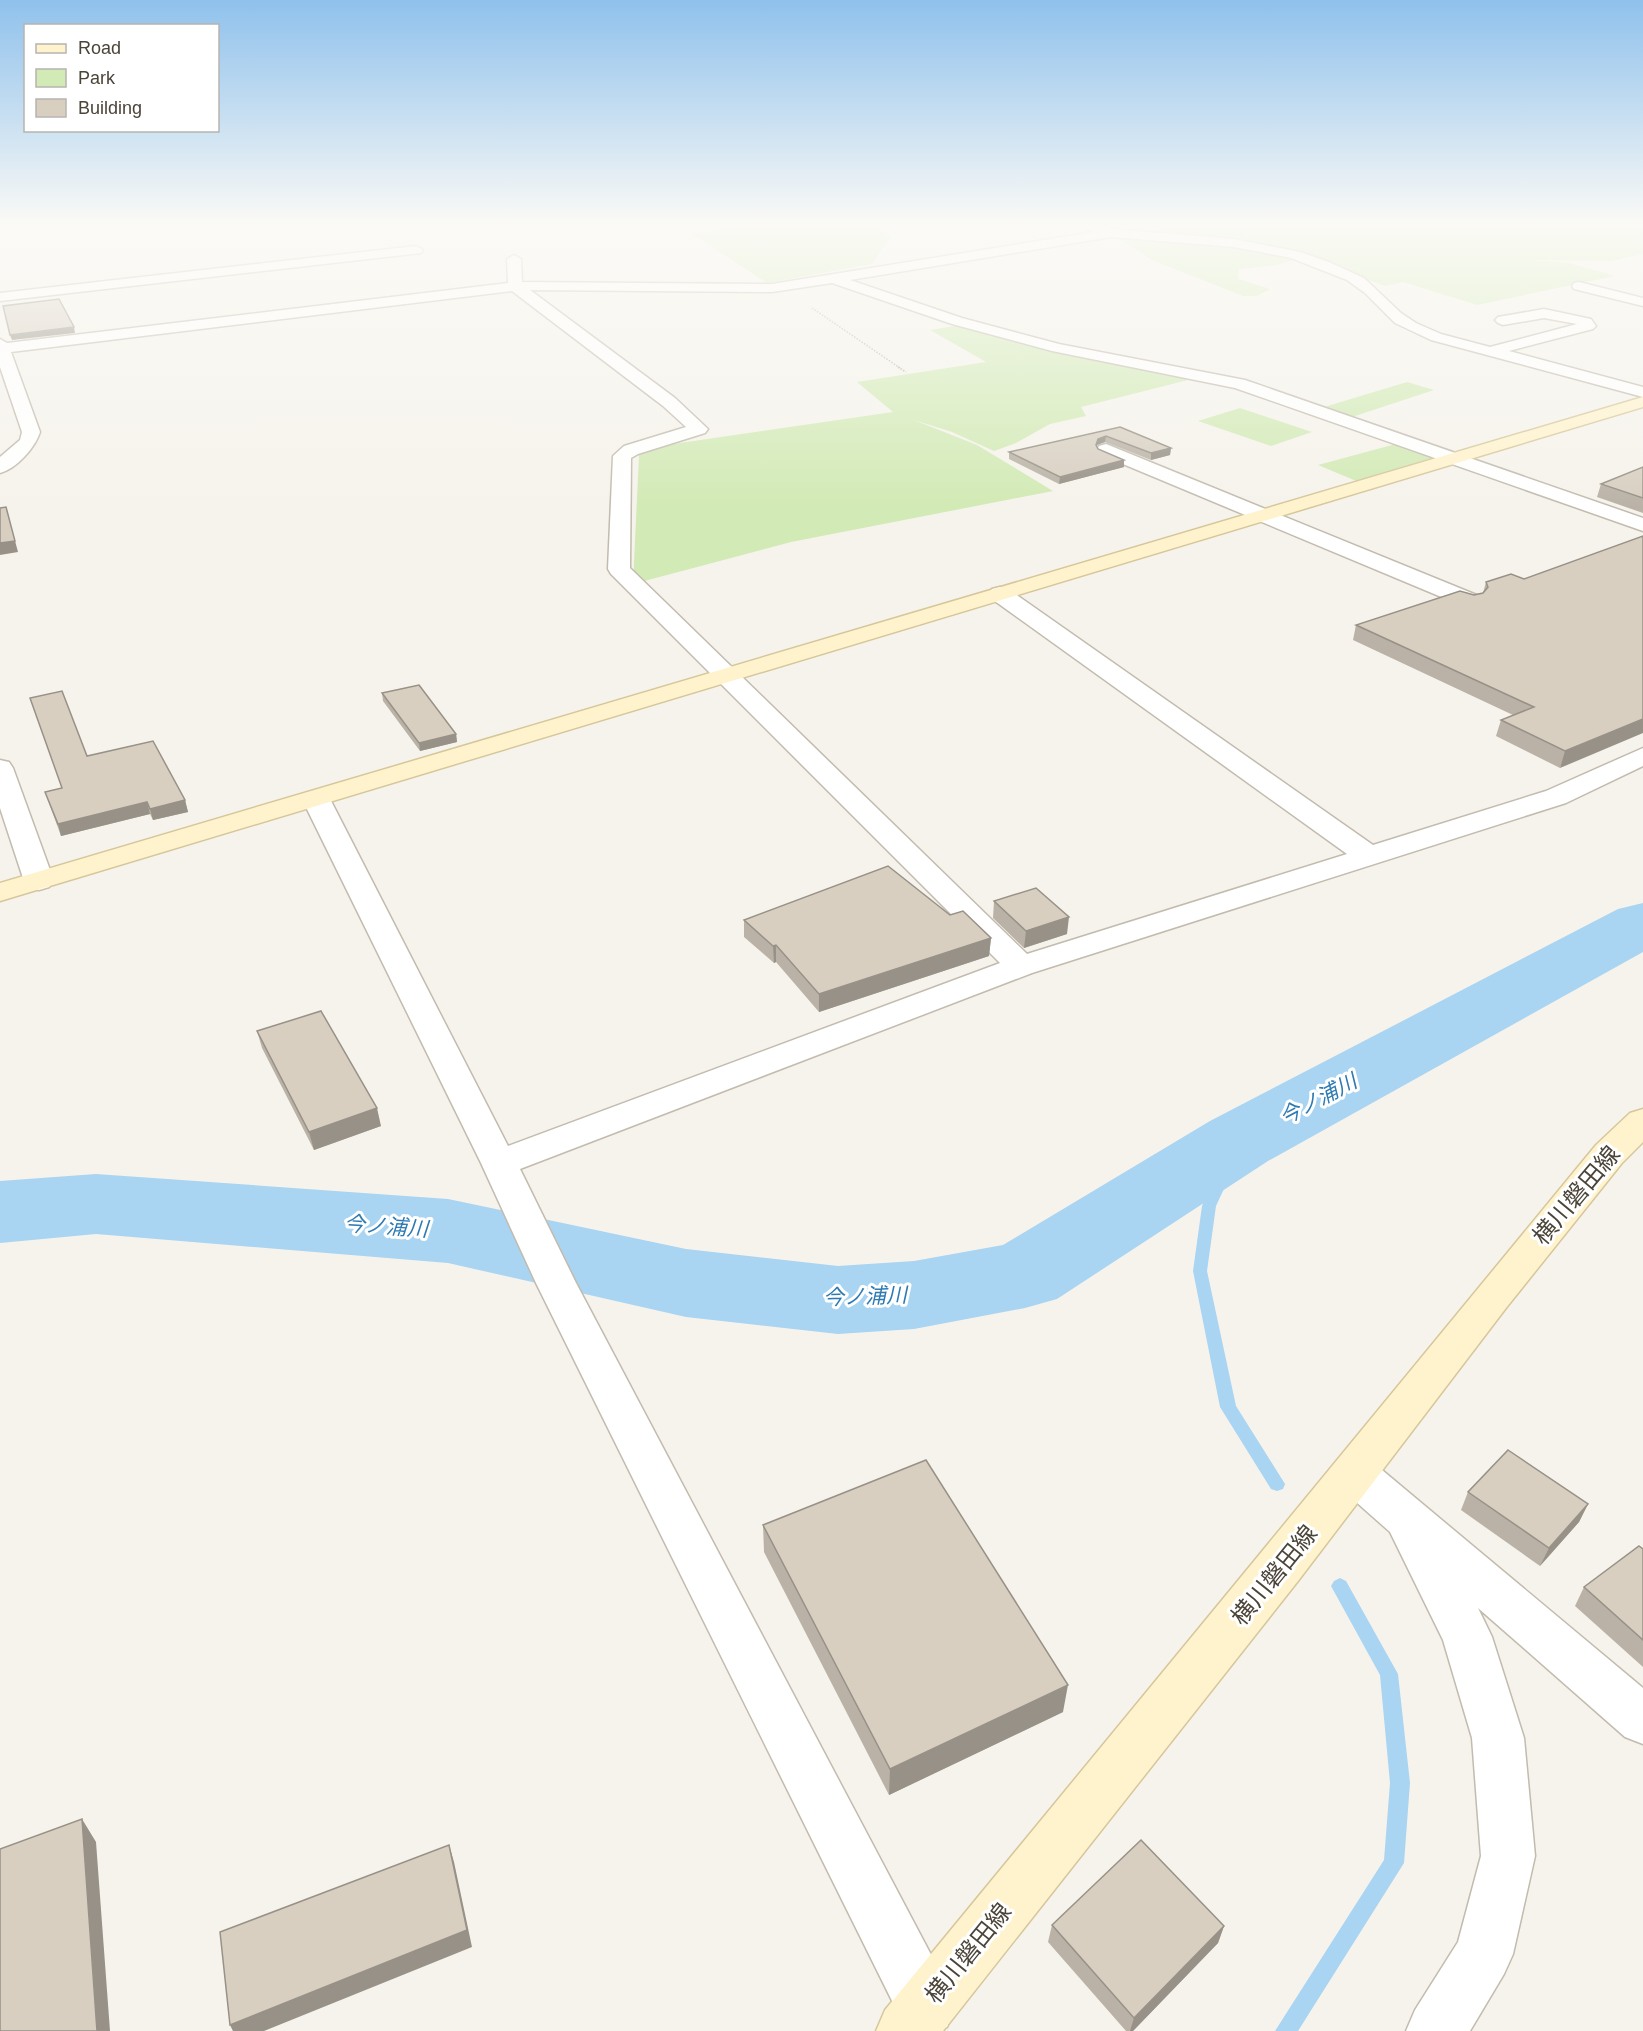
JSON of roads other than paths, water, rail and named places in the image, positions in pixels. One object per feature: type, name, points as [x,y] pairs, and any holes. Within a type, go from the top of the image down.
[{"type":"street","points":[[0,467],[28,442],[31,432],[0,347],[247,318]]},
{"type":"street","points":[[557,318],[659,394],[699,429],[631,450],[622,456],[619,569],[1021,966]]},
{"type":"street","points":[[948,318],[1058,348],[1239,384],[1643,525]]},
{"type":"street","points":[[1398,318],[1412,328],[1436,337],[1643,392]]},
{"type":"street","points":[[1503,320],[1514,318]]},
{"type":"street","points":[[1491,351],[1588,326],[1586,322],[1571,318]]},
{"type":"street","points":[[0,892],[1643,402]]},
{"type":"street","points":[[1106,450],[1471,601]]},
{"type":"street","points":[[1000,594],[1369,856]]},
{"type":"street","points":[[499,1163],[1021,966],[1556,797],[1643,756]]},
{"type":"street","points":[[0,768],[39,881]]},
{"type":"street","points":[[316,799],[499,1163],[916,2018]]},
{"type":"street","name":"横川磐田線","points":[[916,2018],[1354,1473],[1492,1296],[1609,1154],[1643,1121]]},
{"type":"street","points":[[1354,1473],[1643,1720]]},
{"type":"street","points":[[1406,1517],[1467,1637],[1498,1738],[1508,1856],[1484,1954],[1436,2031]]},
{"type":"waterway","name":"今ノ浦川","points":[[0,1212],[96,1204],[448,1231],[686,1283],[838,1300],[914,1295],[1025,1275],[1239,1141],[1643,924]]},
{"type":"waterway","points":[[1239,1141],[1209,1206],[1200,1271],[1228,1407],[1277,1484]]},
{"type":"waterway","points":[[1286,2031],[1394,1863],[1400,1783],[1389,1674],[1340,1586]]}]
